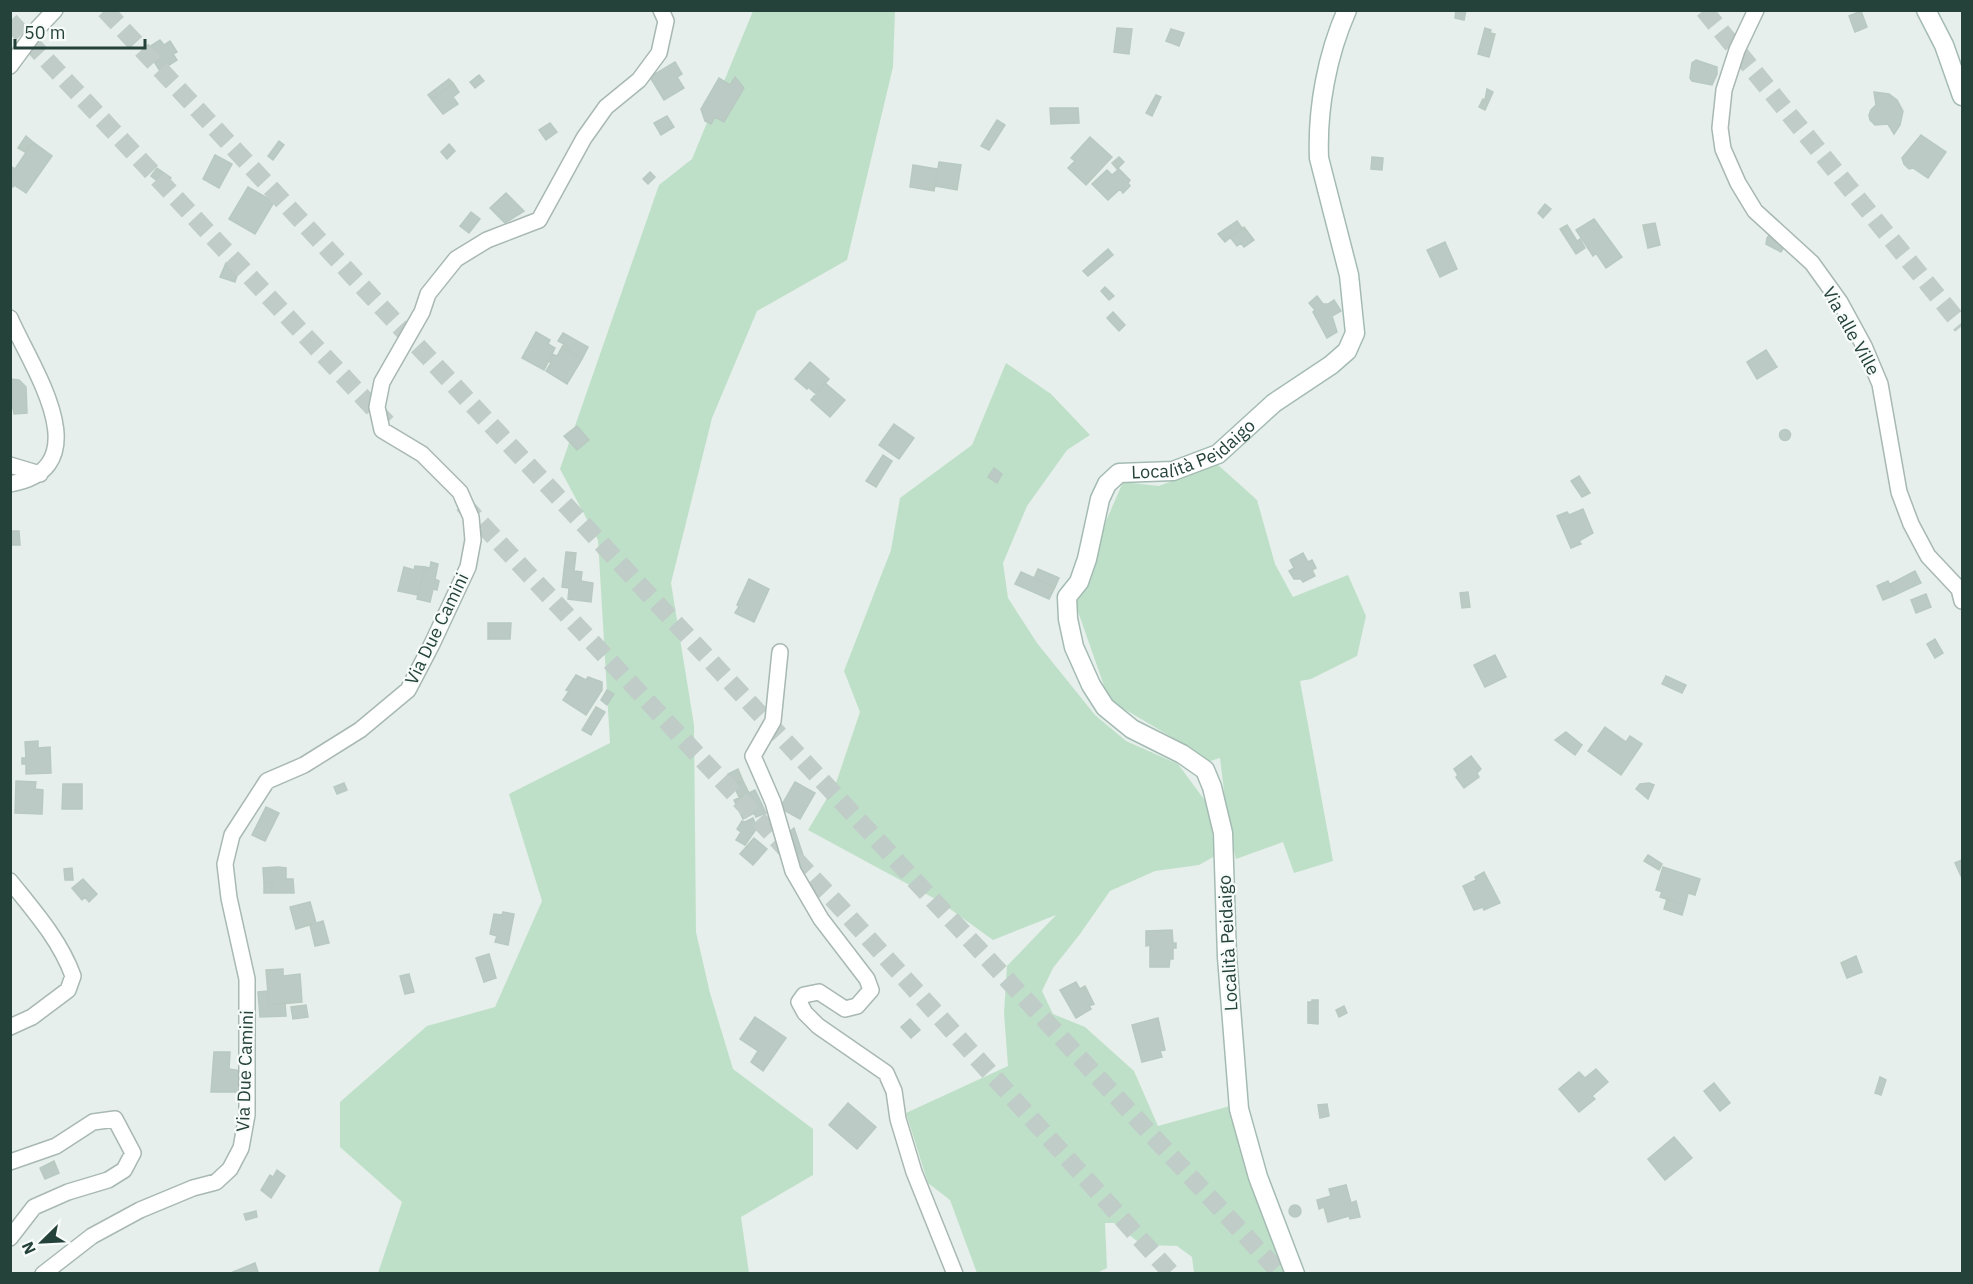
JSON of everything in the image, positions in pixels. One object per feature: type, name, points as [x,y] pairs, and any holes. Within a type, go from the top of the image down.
[{"type":"street","points":[[10,66],[54,10]]},
{"type":"street","name":"Via Due Camini","points":[[43,1274],[92,1236],[140,1209],[193,1188],[216,1182],[230,1169],[241,1148],[247,1115],[247,979],[229,898],[225,864],[232,835],[267,781],[304,765],[360,730],[408,690],[468,567],[473,540],[471,517],[460,492],[422,454],[382,430],[377,407],[382,382],[422,312],[428,294],[456,259],[487,240],[539,220],[585,138],[606,107],[639,80],[659,53],[666,21],[662,10]]},
{"type":"street","name":"Località Peidaigo","points":[[1295,1274],[1258,1177],[1239,1109],[1227,957],[1223,833],[1212,787],[1205,770],[1182,754],[1132,729],[1105,707],[1091,685],[1074,647],[1068,619],[1067,597],[1079,582],[1087,560],[1100,499],[1107,484],[1119,473],[1173,471],[1218,454],[1274,403],[1331,365],[1347,351],[1355,333],[1349,275],[1319,158],[1318,138],[1325,82],[1338,30],[1347,10]]},
{"type":"street","name":"Via alle Ville","points":[[1756,10],[1737,50],[1724,90],[1720,128],[1724,149],[1738,183],[1755,211],[1812,263],[1840,302],[1864,346],[1880,384],[1899,492],[1911,524],[1928,556],[1959,589],[1962,601]]},
{"type":"street","points":[[1926,10],[1944,45],[1962,96]]},
{"type":"street","points":[[10,318],[46,390],[57,432],[54,457],[40,474],[27,482],[10,484]]},
{"type":"street","points":[[10,465],[40,474]]},
{"type":"street","points":[[780,652],[773,721],[753,756],[773,802],[793,871],[821,919],[867,979],[871,990],[858,1006],[845,1009],[819,992],[804,995],[799,1002],[805,1013],[818,1026],[886,1073],[894,1091],[898,1119],[914,1172],[955,1274]]},
{"type":"street","points":[[10,880],[52,934],[73,976],[68,990],[32,1017],[10,1027]]},
{"type":"street","points":[[10,1162],[56,1146],[93,1122],[115,1119],[133,1153],[124,1170],[108,1180],[68,1192],[34,1207],[10,1238]]},
{"type":"green space","points":[[753,11],[895,11],[893,67],[847,260],[757,311],[712,418],[671,583],[694,725],[696,932],[710,993],[733,1069],[813,1129],[813,1175],[741,1217],[749,1273],[378,1273],[402,1202],[340,1147],[340,1102],[427,1026],[495,1007],[542,901],[509,794],[610,743],[598,540],[560,469],[659,185],[692,159]]},
{"type":"green space","points":[[1006,363],[1051,394],[1090,435],[1067,450],[1027,506],[1003,563],[1008,598],[1037,643],[1095,715],[1126,741],[1178,764],[1209,806],[1215,856],[1199,865],[1155,871],[1110,891],[1053,968],[1042,991],[1053,1014],[1085,1027],[1134,1071],[1158,1126],[1230,1106],[1289,1273],[1194,1273],[1192,1257],[1177,1246],[1142,1245],[1114,1223],[1105,1223],[1107,1268],[1097,1273],[977,1273],[950,1200],[928,1183],[906,1113],[1008,1066],[1004,1013],[1007,966],[1056,915],[993,940],[939,901],[808,830],[836,783],[860,712],[844,671],[891,550],[900,498],[972,445]]},
{"type":"green space","points":[[1217,464],[1257,500],[1275,564],[1293,597],[1348,575],[1366,616],[1357,656],[1311,679],[1300,681],[1333,861],[1294,873],[1283,842],[1236,859],[1229,832],[1220,758],[1207,762],[1180,742],[1109,700],[1075,603],[1088,584],[1106,521],[1123,482],[1159,486]]},
{"type":"building","points":[[1456,10],[1466,10],[1464,20],[1455,18]]},
{"type":"building","points":[[1861,11],[1867,27],[1855,32],[1849,16]]},
{"type":"building","points":[[1117,28],[1132,29],[1129,54],[1114,52]]},
{"type":"building","points":[[1485,28],[1495,34],[1489,57],[1478,54]]},
{"type":"building","points":[[1171,29],[1184,33],[1179,46],[1166,41]]},
{"type":"building","points":[[160,40],[164,45],[170,41],[177,52],[173,54],[177,60],[160,71],[146,49]]},
{"type":"building","points":[[1696,60],[1717,67],[1717,74],[1712,85],[1692,81],[1690,78],[1692,63]]},
{"type":"building","points":[[675,62],[682,74],[677,77],[684,88],[664,100],[650,77]]},
{"type":"building","points":[[479,75],[484,81],[475,88],[470,82]]},
{"type":"building","points":[[735,77],[744,88],[724,122],[715,117],[711,124],[705,121],[701,109],[719,78],[730,85]]},
{"type":"building","points":[[449,79],[453,83],[432,100],[428,95]]},
{"type":"building","points":[[453,83],[459,92],[453,97],[458,104],[443,114],[432,100]]},
{"type":"building","points":[[1487,89],[1493,92],[1485,110],[1479,107],[1483,99],[1485,100]]},
{"type":"building","points":[[1874,92],[1889,94],[1897,100],[1903,111],[1900,125],[1894,134],[1888,124],[1875,125],[1870,120],[1871,110],[1876,105]]},
{"type":"building","points":[[1156,95],[1161,97],[1152,116],[1146,113]]},
{"type":"building","points":[[1050,108],[1078,108],[1079,123],[1051,124]]},
{"type":"building","points":[[667,116],[674,127],[661,135],[654,123]]},
{"type":"building","points":[[997,120],[1005,125],[989,150],[981,146]]},
{"type":"building","points":[[550,123],[557,132],[546,140],[539,130]]},
{"type":"building","points":[[1921,135],[1946,152],[1928,178],[1913,168],[1909,169],[1902,158]]},
{"type":"building","points":[[26,136],[33,142],[25,152],[18,148]]},
{"type":"building","points":[[1090,137],[1112,157],[1086,185],[1068,168],[1075,161],[1071,158]]},
{"type":"building","points":[[279,141],[284,145],[273,160],[268,156]]},
{"type":"building","points":[[33,142],[52,156],[26,193],[10,185],[10,166],[15,169]]},
{"type":"building","points":[[449,144],[455,151],[447,159],[441,152]]},
{"type":"building","points":[[215,155],[232,164],[219,188],[203,179]]},
{"type":"building","points":[[1119,157],[1124,162],[1117,169],[1112,163]]},
{"type":"building","points":[[1372,157],[1383,158],[1382,170],[1371,169]]},
{"type":"building","points":[[939,162],[961,165],[957,190],[935,186]]},
{"type":"building","points":[[913,165],[938,169],[934,191],[910,187]]},
{"type":"building","points":[[157,168],[171,178],[164,186],[151,176]]},
{"type":"building","points":[[1119,169],[1130,180],[1128,183],[1130,186],[1123,193],[1120,189],[1108,200],[1092,184],[1107,170],[1112,175]]},
{"type":"building","points":[[650,172],[655,177],[648,184],[643,179]]},
{"type":"building","points":[[248,187],[274,202],[255,234],[229,219]]},
{"type":"building","points":[[506,193],[524,211],[505,223],[490,208]]},
{"type":"building","points":[[1545,204],[1551,209],[1543,218],[1538,213]]},
{"type":"building","points":[[471,212],[480,219],[469,233],[460,226]]},
{"type":"building","points":[[1594,219],[1622,257],[1606,268],[1596,253],[1593,256],[1576,230]]},
{"type":"building","points":[[1237,221],[1242,228],[1225,242],[1218,234]]},
{"type":"building","points":[[1655,223],[1660,245],[1648,248],[1643,225]]},
{"type":"building","points":[[1567,225],[1577,241],[1580,239],[1585,248],[1576,254],[1560,229]]},
{"type":"building","points":[[1244,227],[1254,240],[1244,247],[1241,243],[1237,246],[1230,237]]},
{"type":"building","points":[[1770,234],[1785,245],[1781,252],[1766,244]]},
{"type":"building","points":[[1445,242],[1457,269],[1440,277],[1427,250]]},
{"type":"building","points":[[1108,249],[1113,255],[1088,276],[1083,271]]},
{"type":"building","points":[[226,263],[239,269],[235,282],[220,277]]},
{"type":"building","points":[[1105,287],[1114,296],[1109,300],[1101,291]]},
{"type":"building","points":[[1317,296],[1323,304],[1334,300],[1341,311],[1332,316],[1337,332],[1327,338],[1313,312],[1315,310],[1309,303]]},
{"type":"building","points":[[1113,312],[1125,325],[1119,331],[1107,318]]},
{"type":"building","points":[[536,332],[550,340],[548,344],[555,348],[544,370],[522,358]]},
{"type":"building","points":[[563,333],[588,347],[582,359],[562,347],[564,344],[558,341]]},
{"type":"building","points":[[562,347],[582,359],[567,384],[546,371],[551,363],[548,361],[552,354],[557,356]]},
{"type":"building","points":[[1766,350],[1777,367],[1757,379],[1747,362]]},
{"type":"building","points":[[810,362],[829,379],[816,394],[795,379]]},
{"type":"building","points":[[10,379],[19,380],[26,387],[27,413],[14,414],[13,408],[10,408]]},
{"type":"building","points":[[825,383],[845,400],[830,417],[811,400]]},
{"type":"building","points":[[894,424],[914,438],[899,459],[879,445]]},
{"type":"building","points":[[577,426],[589,440],[577,450],[564,436]]},
{"type":"building","points":[[1785,429],[1791,435],[1785,441],[1779,435]]},
{"type":"building","points":[[883,455],[892,461],[876,487],[866,481]]},
{"type":"building","points":[[994,468],[1002,474],[997,483],[988,477]]},
{"type":"building","points":[[1579,476],[1590,493],[1582,497],[1571,481]]},
{"type":"building","points":[[1583,509],[1593,533],[1579,541],[1581,544],[1571,548],[1557,516],[1567,512],[1569,515]]},
{"type":"building","points":[[10,531],[19,531],[20,545],[10,545]]},
{"type":"building","points":[[566,552],[576,553],[574,571],[582,572],[581,581],[593,583],[591,602],[568,599],[569,588],[562,587]]},
{"type":"building","points":[[1303,553],[1308,562],[1312,560],[1316,568],[1312,570],[1315,576],[1303,582],[1301,579],[1294,579],[1289,571],[1294,568],[1290,560]]},
{"type":"building","points":[[431,562],[438,564],[435,579],[439,581],[437,590],[433,589],[430,602],[417,599],[425,567],[430,568]]},
{"type":"building","points":[[415,566],[425,567],[418,595],[398,591],[404,567],[414,570]]},
{"type":"building","points":[[1038,569],[1059,578],[1055,587],[1034,578]]},
{"type":"building","points":[[1915,571],[1921,583],[1895,595],[1890,584]]},
{"type":"building","points":[[1021,572],[1055,587],[1049,599],[1015,584]]},
{"type":"building","points":[[749,579],[769,589],[754,622],[735,613]]},
{"type":"building","points":[[1888,581],[1895,595],[1883,600],[1877,586]]},
{"type":"building","points":[[1468,592],[1470,607],[1462,608],[1460,593]]},
{"type":"building","points":[[1926,594],[1931,607],[1916,613],[1911,600]]},
{"type":"building","points":[[488,623],[511,623],[510,639],[488,639]]},
{"type":"building","points":[[1935,639],[1943,653],[1935,658],[1927,644]]},
{"type":"building","points":[[1495,655],[1506,677],[1485,687],[1474,665]]},
{"type":"building","points":[[576,675],[586,680],[588,677],[602,682],[602,690],[586,715],[563,700],[569,691],[566,690]]},
{"type":"building","points":[[1666,676],[1686,685],[1682,693],[1662,684]]},
{"type":"building","points":[[607,690],[614,694],[607,705],[601,700]]},
{"type":"building","points":[[596,707],[605,712],[591,735],[582,730]]},
{"type":"building","points":[[1605,727],[1626,742],[1630,736],[1642,744],[1621,775],[1588,751]]},
{"type":"building","points":[[1566,732],[1582,745],[1575,755],[1555,740]]},
{"type":"building","points":[[38,741],[38,748],[50,747],[51,773],[26,774],[26,764],[22,764],[22,758],[26,758],[25,742]]},
{"type":"building","points":[[1471,756],[1481,769],[1477,773],[1479,777],[1464,788],[1456,777],[1458,775],[1454,769]]},
{"type":"building","points":[[738,769],[743,781],[734,786],[728,774]]},
{"type":"building","points":[[16,781],[36,782],[35,789],[43,790],[42,814],[15,813]]},
{"type":"building","points":[[743,781],[749,793],[739,797],[734,786]]},
{"type":"building","points":[[795,782],[815,793],[800,819],[780,808]]},
{"type":"building","points":[[344,783],[347,790],[337,794],[334,787]]},
{"type":"building","points":[[63,784],[82,784],[82,809],[62,809]]},
{"type":"building","points":[[1640,784],[1654,785],[1648,799],[1636,789]]},
{"type":"building","points":[[755,790],[766,813],[756,817],[754,813],[743,819],[734,800]]},
{"type":"building","points":[[266,807],[279,813],[265,841],[252,835]]},
{"type":"building","points":[[753,818],[757,828],[745,845],[736,840],[741,832],[737,829],[742,821]]},
{"type":"building","points":[[794,828],[804,858],[797,865],[786,835]]},
{"type":"building","points":[[754,838],[767,849],[753,865],[740,854]]},
{"type":"building","points":[[1648,855],[1662,864],[1659,870],[1644,861]]},
{"type":"building","points":[[1962,860],[1962,875],[1961,876],[1955,863]]},
{"type":"building","points":[[1663,867],[1700,879],[1695,895],[1688,893],[1685,905],[1660,897],[1662,892],[1656,890]]},
{"type":"building","points":[[72,868],[73,880],[65,880],[64,869]]},
{"type":"building","points":[[263,868],[286,868],[286,879],[293,879],[294,893],[272,893],[272,882],[264,883]]},
{"type":"building","points":[[1484,872],[1500,903],[1484,910],[1483,907],[1474,910],[1463,886],[1476,880],[1475,877]]},
{"type":"building","points":[[83,879],[97,894],[89,902],[85,897],[82,900],[72,888]]},
{"type":"building","points":[[272,882],[272,893],[264,893],[264,883]]},
{"type":"building","points":[[1667,899],[1685,905],[1682,915],[1664,909]]},
{"type":"building","points":[[310,902],[316,923],[296,929],[290,907]]},
{"type":"building","points":[[503,912],[514,914],[508,945],[495,942],[497,936],[490,934],[494,914],[502,915]]},
{"type":"building","points":[[323,921],[329,943],[315,946],[310,925]]},
{"type":"building","points":[[1172,930],[1173,943],[1176,943],[1176,948],[1173,948],[1173,959],[1170,959],[1169,967],[1150,967],[1150,945],[1146,946],[1146,931]]},
{"type":"building","points":[[489,954],[496,978],[484,982],[476,958]]},
{"type":"building","points":[[1856,956],[1862,972],[1847,978],[1841,963]]},
{"type":"building","points":[[283,969],[283,976],[300,974],[302,1002],[269,1005],[266,970]]},
{"type":"building","points":[[409,974],[414,992],[405,994],[400,976]]},
{"type":"building","points":[[1076,982],[1080,989],[1085,986],[1094,1004],[1089,1006],[1091,1009],[1076,1018],[1060,990]]},
{"type":"building","points":[[268,991],[269,1005],[285,1003],[286,1016],[260,1017],[258,992]]},
{"type":"building","points":[[1318,1000],[1318,1024],[1308,1023],[1308,1002]]},
{"type":"building","points":[[306,1005],[308,1017],[293,1019],[291,1007]]},
{"type":"building","points":[[1344,1006],[1347,1013],[1339,1017],[1336,1010]]},
{"type":"building","points":[[755,1017],[786,1038],[763,1071],[751,1062],[758,1051],[740,1039]]},
{"type":"building","points":[[1158,1018],[1165,1050],[1160,1051],[1162,1057],[1142,1062],[1132,1025]]},
{"type":"building","points":[[910,1019],[920,1030],[911,1038],[901,1027]]},
{"type":"building","points":[[214,1052],[230,1052],[229,1069],[241,1071],[241,1092],[211,1092]]},
{"type":"building","points":[[1596,1069],[1608,1082],[1592,1096],[1595,1099],[1579,1112],[1559,1089],[1579,1072],[1585,1078]]},
{"type":"building","points":[[1880,1077],[1886,1080],[1881,1095],[1875,1093]]},
{"type":"building","points":[[1714,1083],[1730,1103],[1720,1111],[1704,1091]]},
{"type":"building","points":[[848,1103],[876,1127],[857,1149],[829,1125]]},
{"type":"building","points":[[1327,1104],[1329,1116],[1320,1118],[1318,1105]]},
{"type":"building","points":[[1674,1137],[1692,1158],[1665,1180],[1648,1159]]},
{"type":"building","points":[[54,1161],[59,1173],[45,1179],[40,1168]]},
{"type":"building","points":[[277,1170],[285,1176],[271,1198],[261,1190],[270,1175],[273,1177]]},
{"type":"building","points":[[1346,1185],[1351,1203],[1356,1201],[1360,1217],[1350,1219],[1349,1216],[1328,1222],[1324,1207],[1319,1209],[1317,1200],[1331,1196],[1329,1189]]},
{"type":"building","points":[[1297,1205],[1301,1211],[1297,1217],[1293,1217],[1289,1209]]},
{"type":"building","points":[[256,1211],[257,1217],[246,1220],[244,1214]]},
{"type":"building","points":[[255,1263],[258,1272],[234,1274],[233,1272]]},
{"type":"tunnel","points":[[105,10],[1281,1274]]},
{"type":"tunnel","points":[[1704,10],[1962,326]]},
{"type":"tunnel","points":[[10,21],[387,423]]},
{"type":"tunnel","points":[[463,504],[841,908],[1172,1274]]}]
